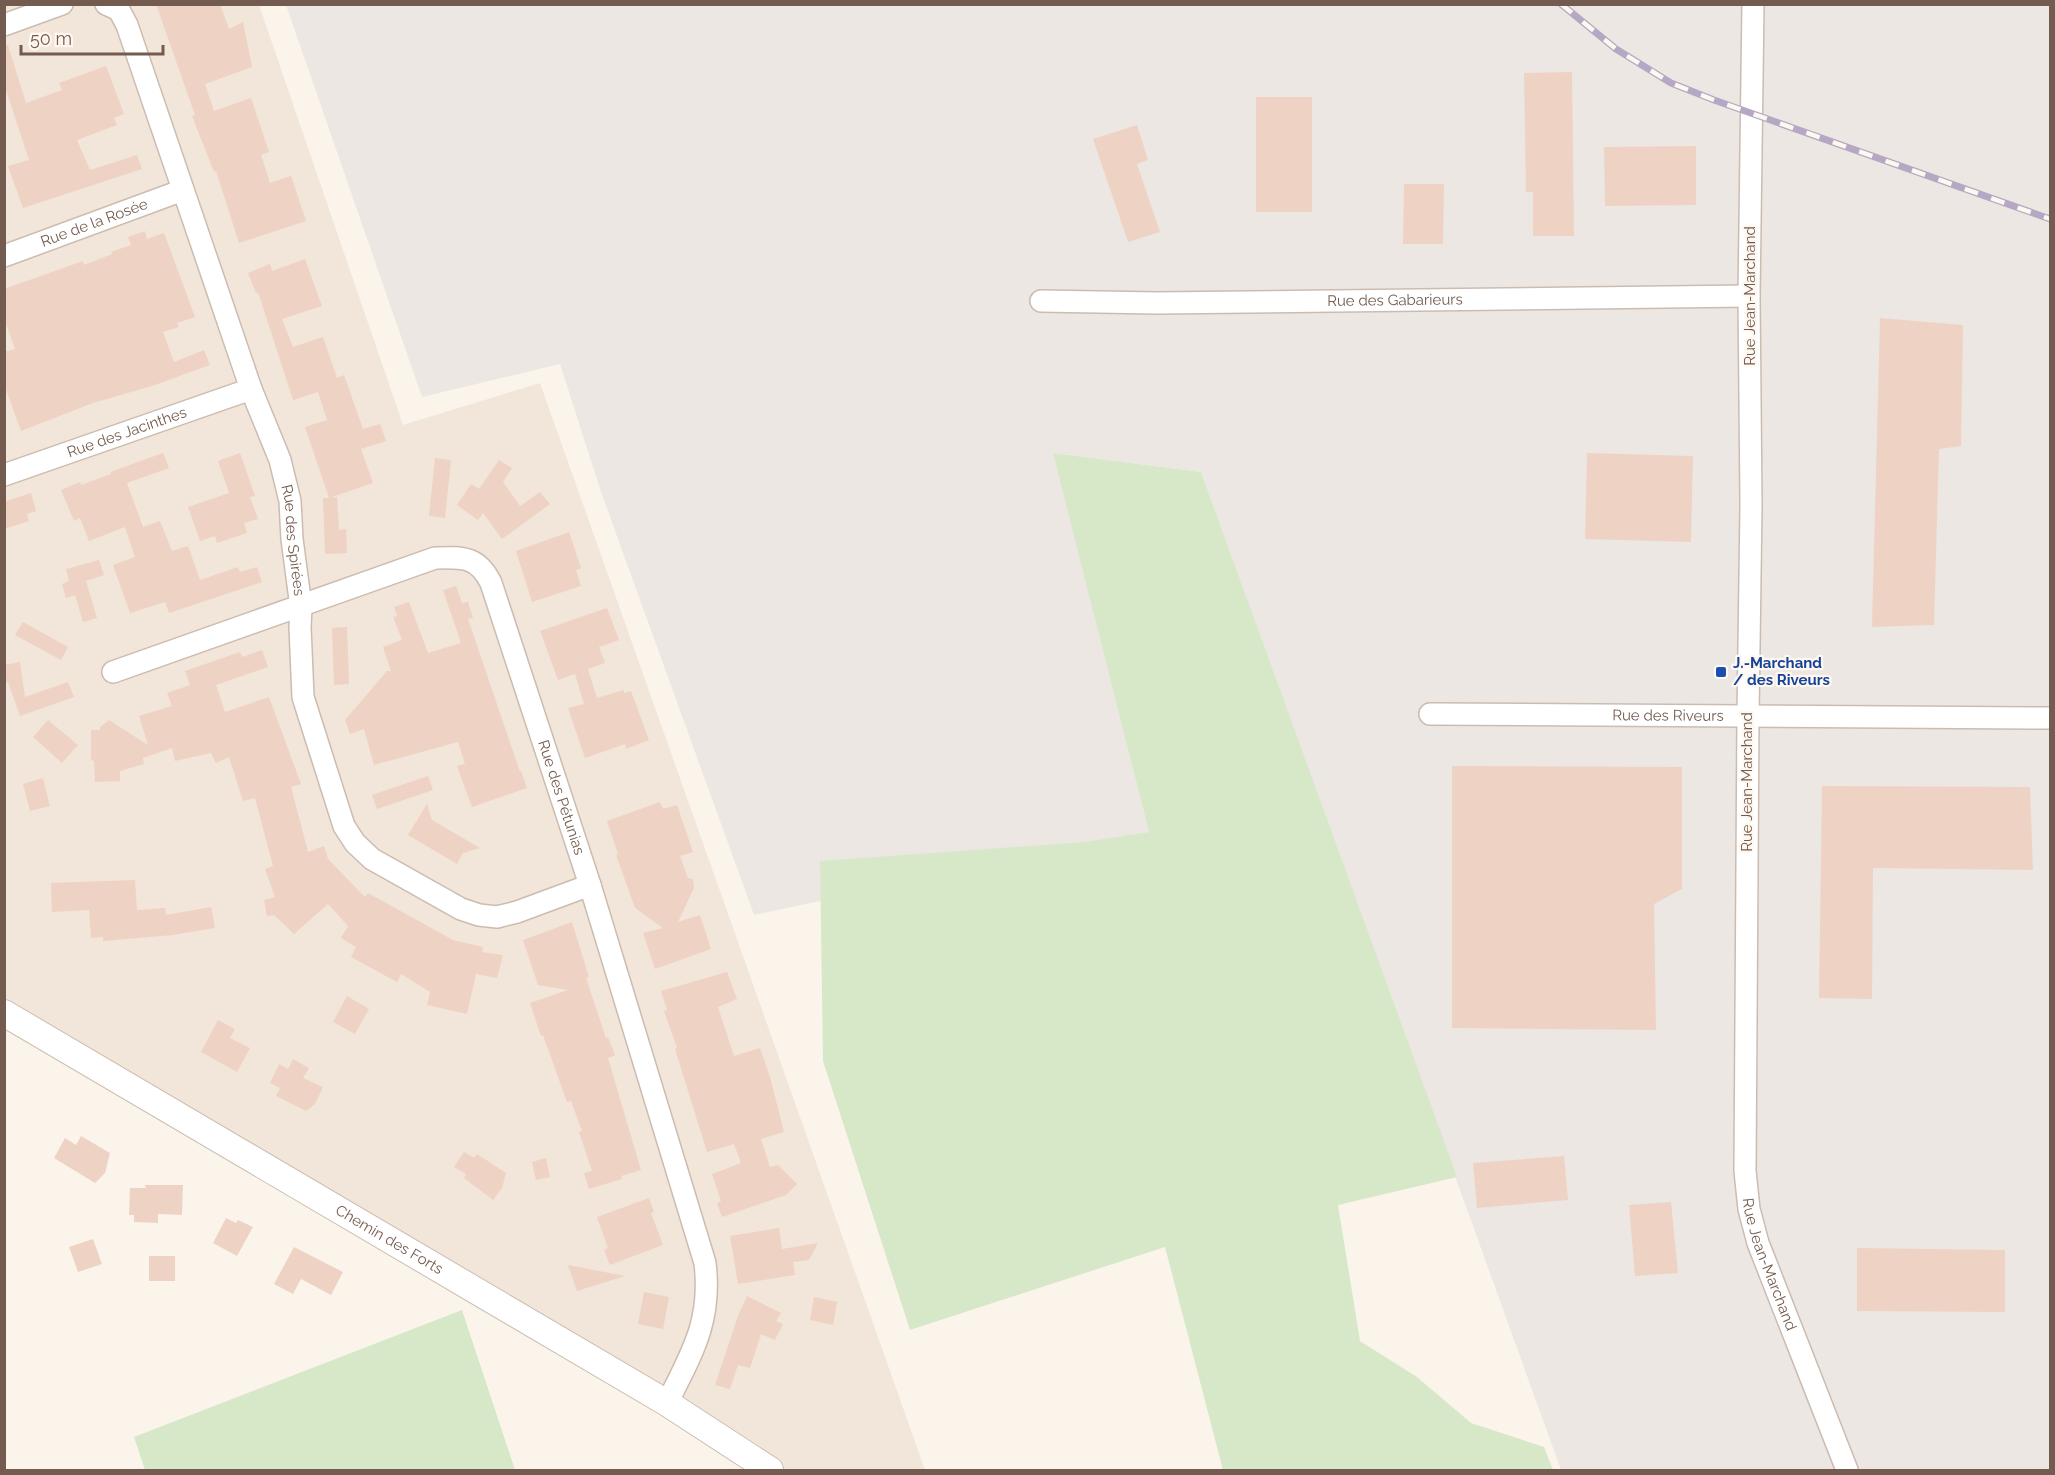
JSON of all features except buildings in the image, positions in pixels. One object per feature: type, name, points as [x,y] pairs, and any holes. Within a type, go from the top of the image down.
[{"type":"street","points":[[4,25],[62,4]]},
{"type":"street","name":"Rue des Spirées","points":[[106,4],[119,10],[127,25],[250,389],[280,460],[290,501],[292,539],[301,607],[303,697],[344,826],[355,843],[372,860],[461,909],[479,915],[497,917],[517,912],[590,885]]},
{"type":"street","name":"Rue Jean-Marchand","points":[[1753,4],[1749,296],[1751,505],[1745,1171],[1749,1209],[1758,1243],[1846,1470]]},
{"type":"street","name":"Rue de la Rosée","points":[[4,256],[183,190]]},
{"type":"street","name":"Rue des Gabarieurs","points":[[1041,301],[1157,303],[1749,296]]},
{"type":"street","name":"Rue des Jacinthes","points":[[4,475],[250,389]]},
{"type":"street","name":"Rue des Pétunias","points":[[113,672],[435,558],[454,557],[472,560],[485,570],[590,885],[705,1263],[708,1288],[704,1317],[691,1355],[667,1403]]},
{"type":"street","name":"Rue des Riveurs","points":[[1430,714],[2050,718]]},
{"type":"street","name":"Chemin des Forts","points":[[4,1013],[667,1403],[770,1470]]},
{"type":"shaded area","points":[[4,5],[259,5],[403,425],[540,383],[925,1470],[758,1470],[5,1012]]},
{"type":"shaded area","points":[[286,5],[2050,5],[2050,1470],[1561,1470],[1201,472],[1054,453],[1149,832],[754,915],[601,492],[560,364],[422,397]]},
{"type":"green space","points":[[1053,453],[1201,472],[1457,1177],[1338,1205],[1360,1341],[1417,1377],[1471,1423],[1544,1447],[1553,1470],[1223,1470],[1165,1247],[910,1330],[823,1061],[820,861],[1085,842],[1149,832]]},
{"type":"green space","points":[[462,1310],[515,1470],[145,1470],[134,1437]]},
{"type":"railway","points":[[1561,4],[1616,49],[1671,83],[2050,219]]},
{"type":"place","name":"J.-Marchand / des Riveurs","points":[[1721,672]]}]
